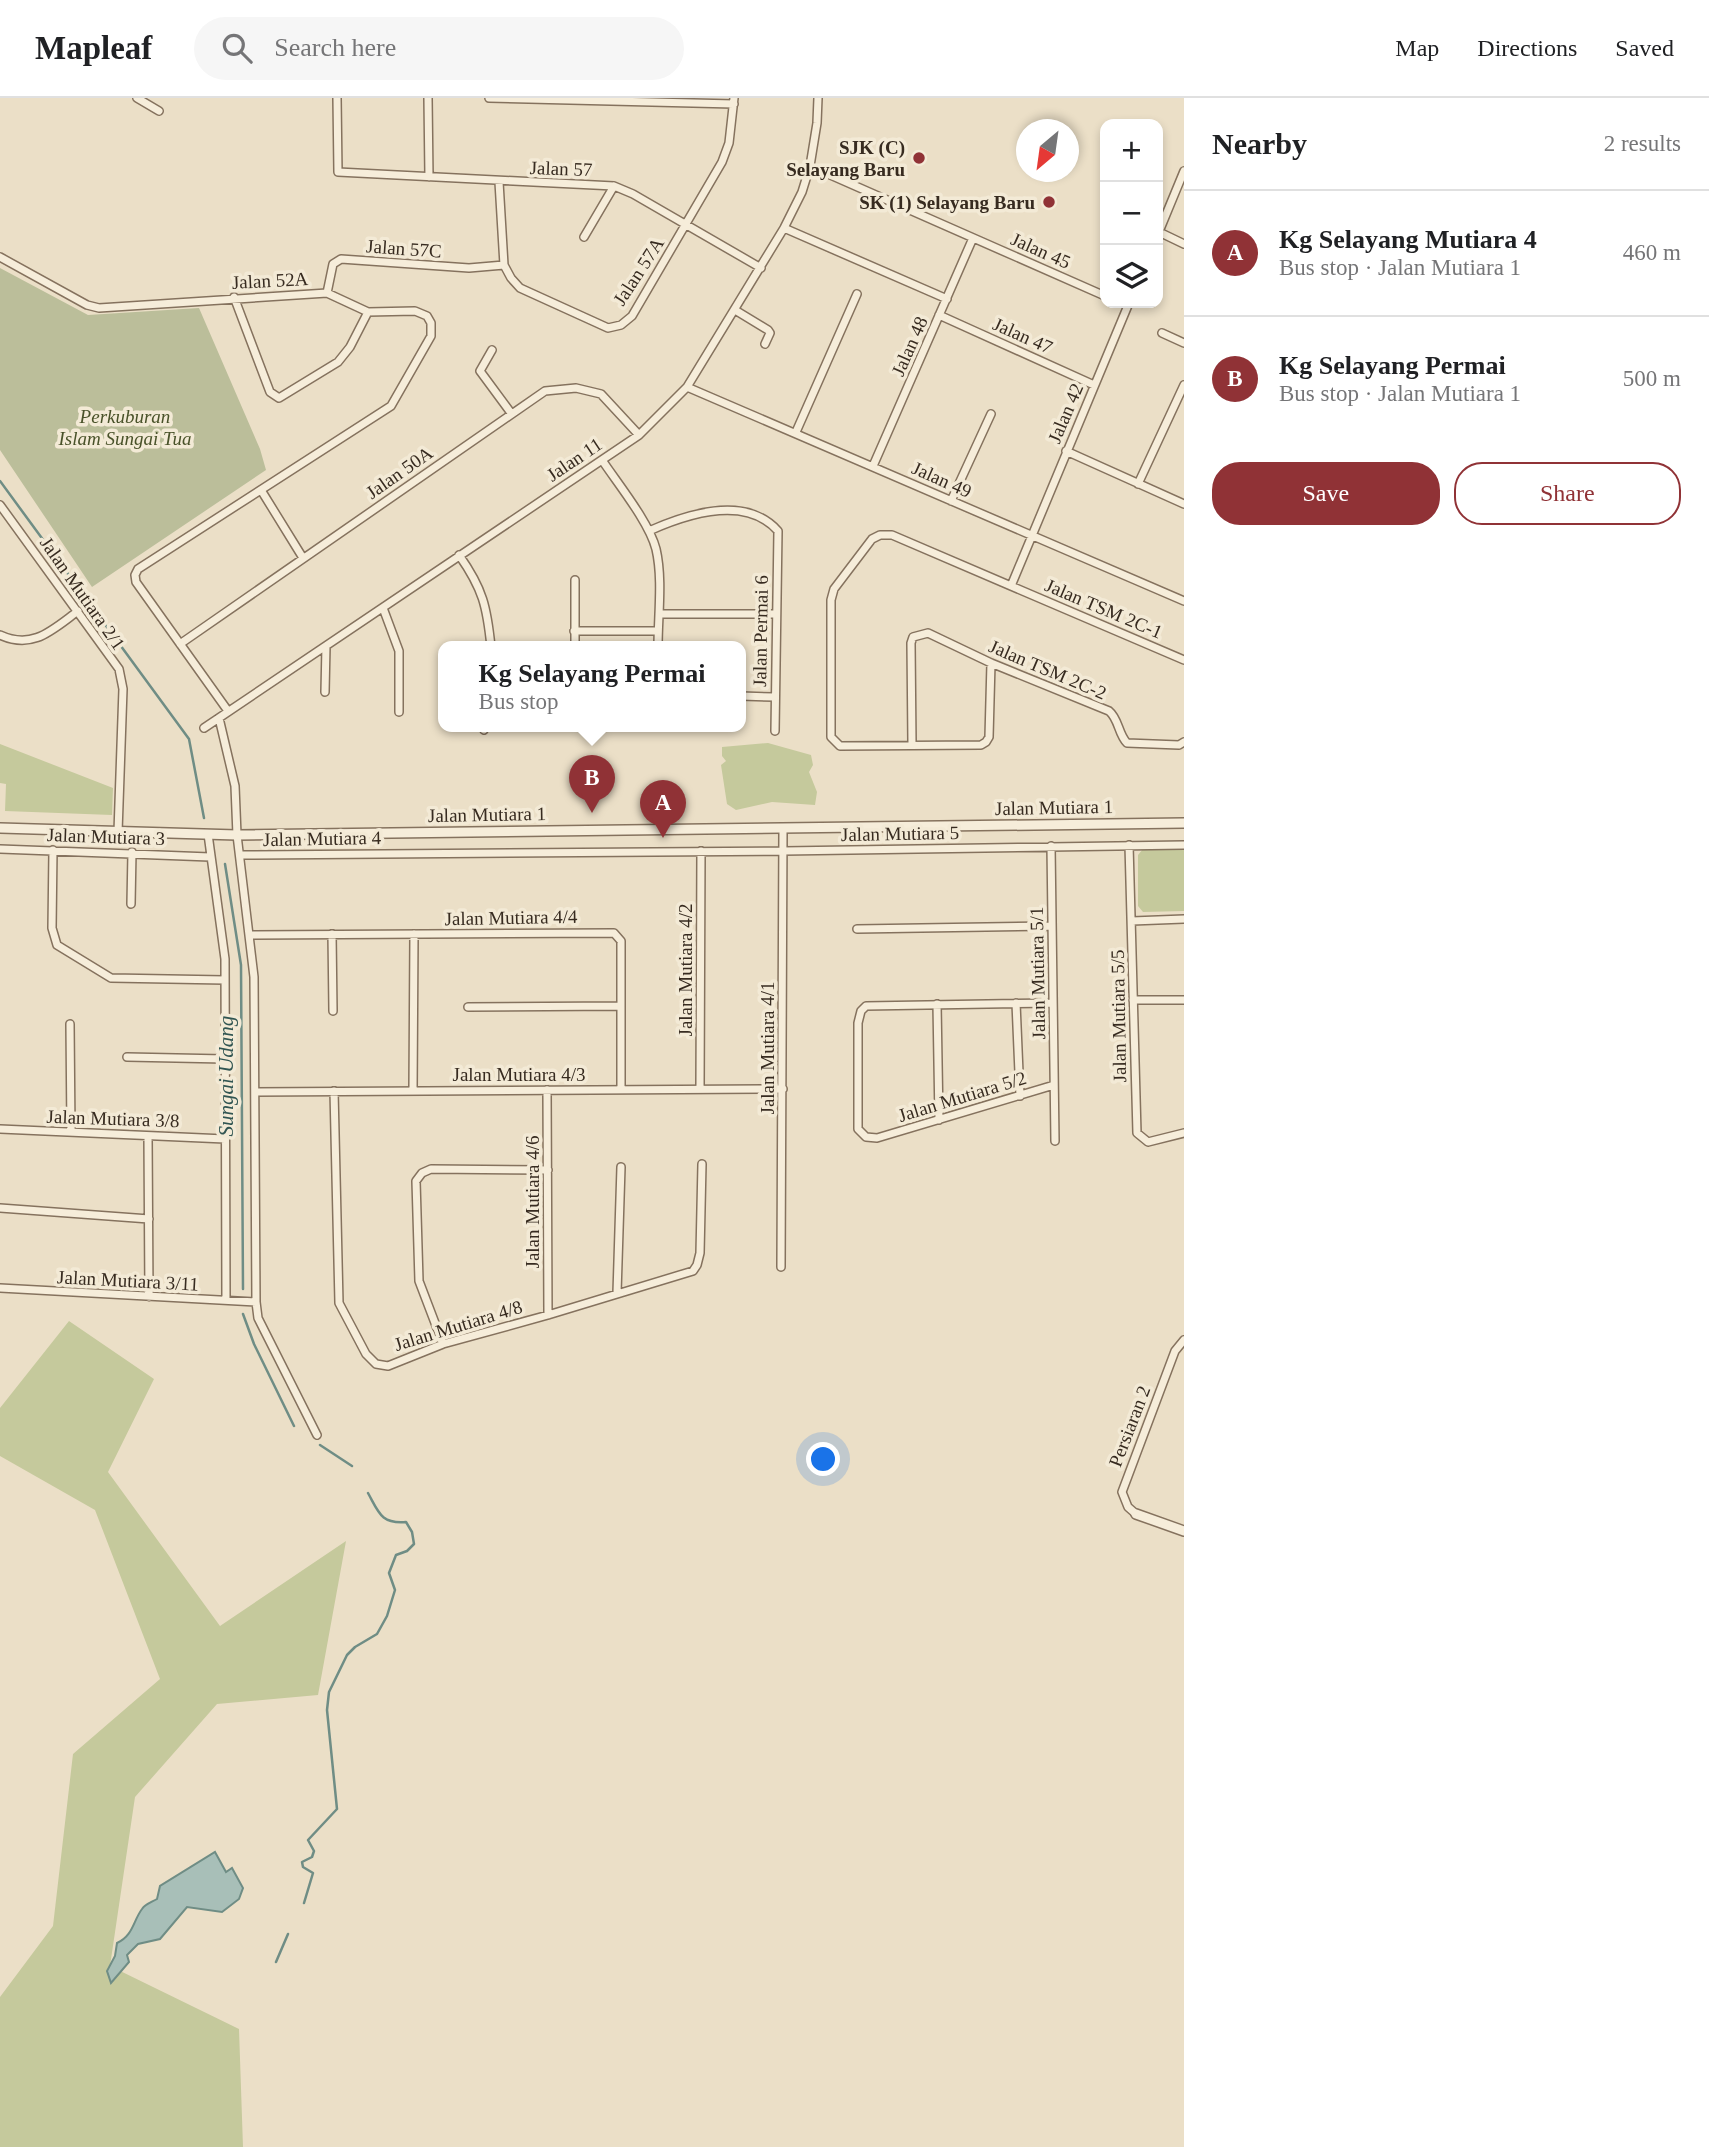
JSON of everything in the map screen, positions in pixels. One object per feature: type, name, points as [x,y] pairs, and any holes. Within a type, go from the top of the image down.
[{"type":"street","points":[[136,98],[159,111]]},
{"type":"street","name":"Jalan 57","points":[[337,98],[338,172],[614,186],[633,194],[761,268]]},
{"type":"street","points":[[428,98],[429,177]]},
{"type":"street","points":[[489,98],[734,101],[726,152],[686,225]]},
{"type":"street","name":"Jalan 11","points":[[204,729],[639,435],[687,387],[761,268],[802,192],[810,166],[818,98]]},
{"type":"street","name":"Jalan 45","points":[[810,166],[1100,294]]},
{"type":"street","points":[[1163,221],[1184,171]]},
{"type":"street","points":[[499,182],[505,265]]},
{"type":"street","points":[[584,237],[614,186]]},
{"type":"street","name":"Jalan 57A","points":[[505,265],[520,288],[608,328],[621,325],[632,316],[686,225]]},
{"type":"street","points":[[784,228],[947,299]]},
{"type":"street","points":[[1163,235],[1184,244]]},
{"type":"street","name":"Jalan 48","points":[[873,466],[973,238]]},
{"type":"street","name":"Jalan 52A","points":[[0,257],[87,305],[99,308],[327,293],[368,312],[415,311],[427,316],[431,323],[431,336],[391,406],[138,569],[136,582],[180,644]]},
{"type":"street","name":"Jalan 57C","points":[[327,293],[333,264],[341,258],[469,268],[505,265]]},
{"type":"street","points":[[796,432],[857,294]]},
{"type":"street","points":[[234,298],[270,393],[279,397],[338,362],[350,347],[368,312]]},
{"type":"street","name":"Jalan 42","points":[[1033,536],[1124,308]]},
{"type":"street","points":[[735,310],[768,330],[770,333],[765,344]]},
{"type":"street","name":"Jalan 47","points":[[939,315],[1094,385]]},
{"type":"street","points":[[1162,333],[1184,343]]},
{"type":"street","points":[[492,350],[480,371],[511,412]]},
{"type":"street","points":[[1138,484],[1184,385]]},
{"type":"street","name":"Jalan 49","points":[[687,387],[1184,601]]},
{"type":"street","name":"Jalan 50A","points":[[180,644],[511,412],[545,391],[576,388],[601,394],[639,435]]},
{"type":"street","points":[[951,500],[990,414]]},
{"type":"street","points":[[1066,451],[1184,504]]},
{"type":"street","points":[[602,460],[649,531],[658,562],[658,641]]},
{"type":"street","points":[[261,490],[303,558]]},
{"type":"street","name":"Jalan Mutiara 2/1","points":[[0,505],[119,669],[123,689],[118,831]]},
{"type":"street","name":"Jalan Permai 6","points":[[649,531],[675,519],[706,512],[735,512],[764,518],[778,531],[775,730]]},
{"type":"street","name":"Jalan TSM 2C-1","points":[[991,663],[989,737],[981,745],[840,746],[831,737],[831,600],[840,579],[872,539],[880,535],[892,535],[1184,660]]},
{"type":"street","name":"Jalan TSM 2C-1","points":[[1011,586],[1033,536]]},
{"type":"street","points":[[459,555],[475,578],[487,608],[490,641]]},
{"type":"street","points":[[575,580],[575,641]]},
{"type":"street","points":[[383,608],[399,651],[399,712]]},
{"type":"street","points":[[0,635],[12,640],[27,641],[42,636],[78,611]]},
{"type":"street","points":[[659,614],[775,614]]},
{"type":"street","points":[[574,631],[658,631]]},
{"type":"street","name":"Jalan TSM 2C-2","points":[[912,744],[911,643],[913,637],[928,633],[991,663],[1109,711],[1114,715],[1127,743],[1179,745],[1184,742]]},
{"type":"street","points":[[180,644],[228,711]]},
{"type":"street","points":[[325,692],[326,646]]},
{"type":"street","points":[[746,696],[774,696]]},
{"type":"street","points":[[219,718],[235,786],[237,835],[254,977],[258,1318],[317,1435]]},
{"type":"street","name":"Jalan Mutiara 1","points":[[0,828],[237,835],[1184,823]]},
{"type":"street","name":"Jalan Mutiara 4/1","points":[[781,1267],[783,829]]},
{"type":"street","points":[[208,834],[225,959],[226,1300]]},
{"type":"street","name":"Jalan Mutiara 5/5","points":[[1129,845],[1137,1133],[1148,1142],[1184,1133]]},
{"type":"street","name":"Jalan Mutiara 5","points":[[783,851],[1184,845]]},
{"type":"street","name":"Jalan Mutiara 5/1","points":[[1051,846],[1055,1141]]},
{"type":"street","name":"Jalan Mutiara 3","points":[[0,849],[210,857]]},
{"type":"street","points":[[53,850],[52,928],[57,946],[111,978],[225,980]]},
{"type":"street","name":"Jalan Mutiara 4/2","points":[[700,1089],[701,851]]},
{"type":"street","name":"Jalan Mutiara 4","points":[[240,855],[783,851]]},
{"type":"street","points":[[131,904],[132,852]]},
{"type":"street","points":[[1132,921],[1184,919]]},
{"type":"street","points":[[857,929],[1052,926]]},
{"type":"street","name":"Jalan Mutiara 4/4","points":[[249,935],[614,933],[621,941],[621,1089]]},
{"type":"street","points":[[332,934],[333,1011]]},
{"type":"street","points":[[413,1091],[414,934]]},
{"type":"street","points":[[1133,1000],[1184,1000]]},
{"type":"street","points":[[1016,1003],[1020,1096]]},
{"type":"street","name":"Jalan Mutiara 5/2","points":[[1053,1003],[869,1005],[861,1011],[858,1023],[858,1129],[866,1137],[877,1138],[1054,1085]]},
{"type":"street","points":[[937,1004],[939,1120]]},
{"type":"street","points":[[468,1007],[621,1006]]},
{"type":"street","points":[[70,1024],[71,1132]]},
{"type":"street","points":[[127,1057],[225,1059]]},
{"type":"street","name":"Jalan Mutiara 4/3","points":[[255,1092],[783,1089]]},
{"type":"street","name":"Jalan Mutiara 4/6","points":[[547,1090],[548,1315]]},
{"type":"street","name":"Jalan Mutiara 4/8","points":[[334,1091],[339,1303],[366,1354],[376,1364],[388,1366],[443,1343],[548,1315],[693,1271],[697,1265],[702,1164]]},
{"type":"street","name":"Jalan Mutiara 3/8","points":[[0,1129],[225,1139]]},
{"type":"street","points":[[148,1136],[149,1297]]},
{"type":"street","points":[[617,1293],[621,1167]]},
{"type":"street","points":[[443,1343],[419,1281],[416,1181],[422,1173],[431,1170],[548,1170]]},
{"type":"street","points":[[0,1208],[149,1219]]},
{"type":"street","name":"Jalan Mutiara 3/11","points":[[0,1289],[256,1302]]},
{"type":"street","name":"Persiaran 2","points":[[1184,1340],[1175,1351],[1122,1492],[1128,1507],[1136,1514],[1184,1531]]},
{"type":"green space","name":"Perkuburan Islam Sungai Tua","points":[[0,268],[88,315],[199,308],[260,449],[266,470],[92,587],[0,450]]},
{"type":"green space","points":[[768,743],[811,755],[813,765],[809,772],[817,792],[815,805],[772,802],[736,810],[727,804],[721,765],[726,761],[722,756],[722,747]]},
{"type":"green space","points":[[0,744],[113,788],[112,815],[5,811],[6,784],[0,783]]},
{"type":"green space","points":[[1143,849],[1184,849],[1184,911],[1143,912],[1138,906],[1138,855]]},
{"type":"green space","points":[[69,1321],[154,1379],[108,1472],[220,1626],[346,1541],[318,1695],[217,1704],[135,1797],[110,1966],[239,2029],[243,2147],[0,2147],[0,1997],[53,1926],[73,1754],[160,1679],[95,1510],[0,1456],[0,1408]]},
{"type":"water","points":[[215,1852],[226,1872],[232,1868],[243,1888],[239,1899],[222,1912],[187,1907],[160,1939],[138,1944],[127,1955],[129,1962],[111,1983],[107,1971],[115,1956],[117,1943],[130,1932],[143,1907],[157,1899],[160,1886]]},
{"type":"waterway","name":"Sungai Udang","points":[[0,481],[189,739],[204,818]]},
{"type":"waterway","name":"Sungai Udang","points":[[225,864],[241,965],[243,1289]]},
{"type":"waterway","name":"Sungai Udang","points":[[243,1314],[254,1344],[294,1426]]},
{"type":"waterway","name":"Sungai Udang","points":[[320,1445],[352,1466]]},
{"type":"waterway","name":"Sungai Udang","points":[[304,1903],[313,1873],[303,1867],[302,1862],[312,1857],[314,1851],[308,1840],[337,1809],[327,1710],[329,1692],[347,1655],[377,1634],[387,1616],[395,1590],[389,1573],[396,1555],[407,1551],[414,1544],[412,1532],[406,1522],[391,1521],[382,1516],[368,1493]]},
{"type":"waterway","points":[[276,1962],[288,1934]]},
{"type":"place","name":"SJK (C) Selayang Baru","points":[[919,158]]},
{"type":"place","name":"SK (1) Selayang Baru","points":[[1049,202]]},
{"type":"place","name":"Kg Selayang Permai","points":[[592,813]]},
{"type":"place","name":"Kg Selayang Mutiara 4","points":[[663,838]]}]
